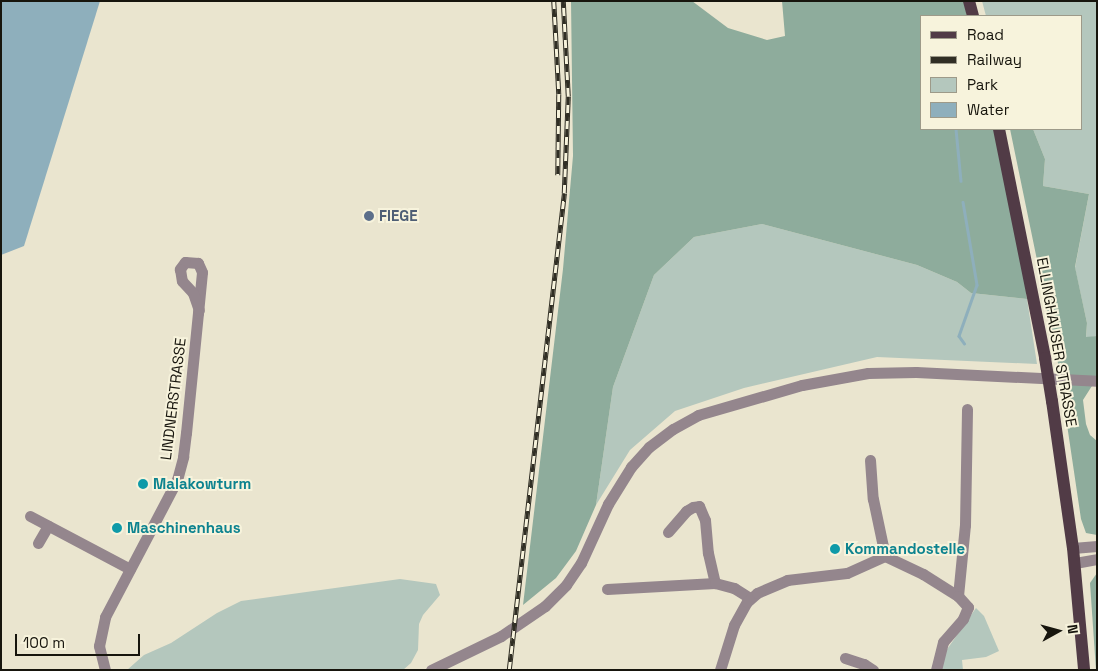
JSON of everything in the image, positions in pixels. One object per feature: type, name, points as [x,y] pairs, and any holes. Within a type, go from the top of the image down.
[{"type":"main road","points":[[969,1],[973,15]]},
{"type":"main road","name":"ELLINGHAUSER STRASSE","points":[[999,130],[1018,217],[1052,401],[1073,548],[1084,670]]},
{"type":"street","name":"LINDNERSTRASSE","points":[[105,670],[100,657],[100,632],[105,617],[178,480],[184,456],[199,310]]},
{"type":"street","points":[[431,670],[502,636],[545,606],[566,585],[581,563],[608,504],[631,466],[649,447],[673,429],[698,415],[802,385],[868,373],[916,372],[1097,381]]},
{"type":"street","points":[[958,596],[966,525],[968,409]]},
{"type":"street","points":[[870,460],[873,499],[885,556]]},
{"type":"street","points":[[668,532],[686,512],[693,507],[699,506],[705,520],[708,552],[715,582]]},
{"type":"street","points":[[30,516],[130,569]]},
{"type":"street","points":[[38,542],[48,526]]},
{"type":"street","points":[[1073,548],[1097,546]]},
{"type":"street","points":[[720,670],[734,625],[750,598],[766,587],[787,580],[847,573],[885,556],[923,574],[958,596],[968,607],[963,619],[943,642],[936,670]]},
{"type":"street","points":[[1074,563],[1097,559]]},
{"type":"street","points":[[607,588],[715,582],[734,588],[750,598]]},
{"type":"street","points":[[845,658],[864,664],[873,670]]},
{"type":"green space","points":[[571,1],[692,1],[728,28],[767,40],[785,36],[782,1],[964,1],[967,15],[920,15],[920,130],[994,130],[1024,273],[1027,299],[971,293],[957,282],[917,265],[762,224],[694,237],[654,275],[613,387],[596,505],[576,551],[556,578],[523,605],[563,269],[573,156]]},
{"type":"green space","points":[[982,1],[1097,1],[1097,336],[1086,338],[1087,323],[1075,268],[1089,194],[1043,186],[1045,159],[1033,130],[1083,130],[1083,15],[986,15]]},
{"type":"green space","points":[[1010,130],[1033,130],[1045,159],[1043,186],[1089,194],[1075,267],[1087,323],[1086,337],[1097,336],[1097,378],[1083,400],[1086,424],[1090,435],[1097,441],[1097,535],[1086,533],[1081,519],[1057,357]]},
{"type":"green space","points":[[762,224],[917,265],[957,282],[971,293],[1027,299],[1037,364],[877,357],[744,388],[675,411],[630,450],[596,505],[613,387],[654,275],[694,237]]},
{"type":"green space","points":[[1097,573],[1097,670],[1096,670],[1090,583]]},
{"type":"green space","points":[[400,579],[436,584],[440,595],[423,615],[419,624],[418,650],[411,663],[403,670],[127,670],[144,655],[171,643],[217,613],[241,601]]},
{"type":"green space","points":[[976,608],[984,616],[999,651],[986,657],[962,660],[963,670],[940,670],[943,655]]},
{"type":"water","points":[[1,1],[100,1],[24,246],[1,255]]},
{"type":"waterway","points":[[956,130],[961,181]]},
{"type":"waterway","points":[[963,202],[977,285],[959,336],[964,343]]},
{"type":"railway","points":[[554,1],[559,94],[558,175]]},
{"type":"railway","points":[[509,670],[564,193],[568,96],[563,1]]},
{"type":"place","name":"FIEGE","points":[[369,216]]},
{"type":"place","name":"Malakowturm","points":[[143,484]]},
{"type":"place","name":"Maschinenhaus","points":[[117,528]]},
{"type":"place","name":"Kommandostelle","points":[[835,549]]}]
